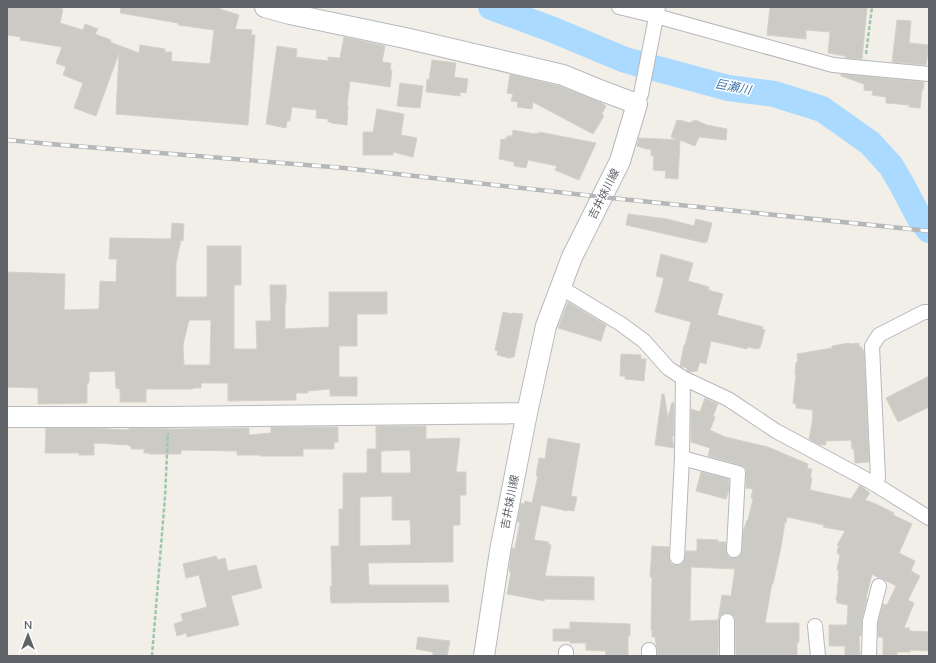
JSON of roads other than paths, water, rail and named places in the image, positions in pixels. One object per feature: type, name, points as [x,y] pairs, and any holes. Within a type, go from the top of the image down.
[{"type":"main road","points":[[265,7],[291,11],[563,75],[639,99]]},
{"type":"main road","name":"吉井妹川線","points":[[484,656],[500,551],[546,326],[572,257],[620,161],[639,99]]},
{"type":"main road","points":[[7,417],[168,417],[527,413]]},
{"type":"street","points":[[619,7],[833,65],[929,74]]},
{"type":"street","points":[[639,99],[656,16]]},
{"type":"street","points":[[560,287],[621,324],[644,342],[668,368],[683,378],[728,399],[776,432],[873,483],[929,518]]},
{"type":"street","points":[[873,483],[878,478],[872,346],[879,335],[924,312],[929,312]]},
{"type":"street","points":[[677,556],[682,458],[683,378]]},
{"type":"street","points":[[682,458],[738,473],[734,550]]},
{"type":"street","points":[[869,656],[870,621],[879,586]]},
{"type":"street","points":[[727,622],[727,656]]},
{"type":"street","points":[[815,626],[818,656]]},
{"type":"waterway","name":"巨瀬川","points":[[491,7],[551,29],[625,60],[728,88],[774,94],[822,109],[870,143],[891,166],[920,219],[929,230]]},
{"type":"railway","points":[[7,140],[344,168],[602,197],[929,231]]}]
